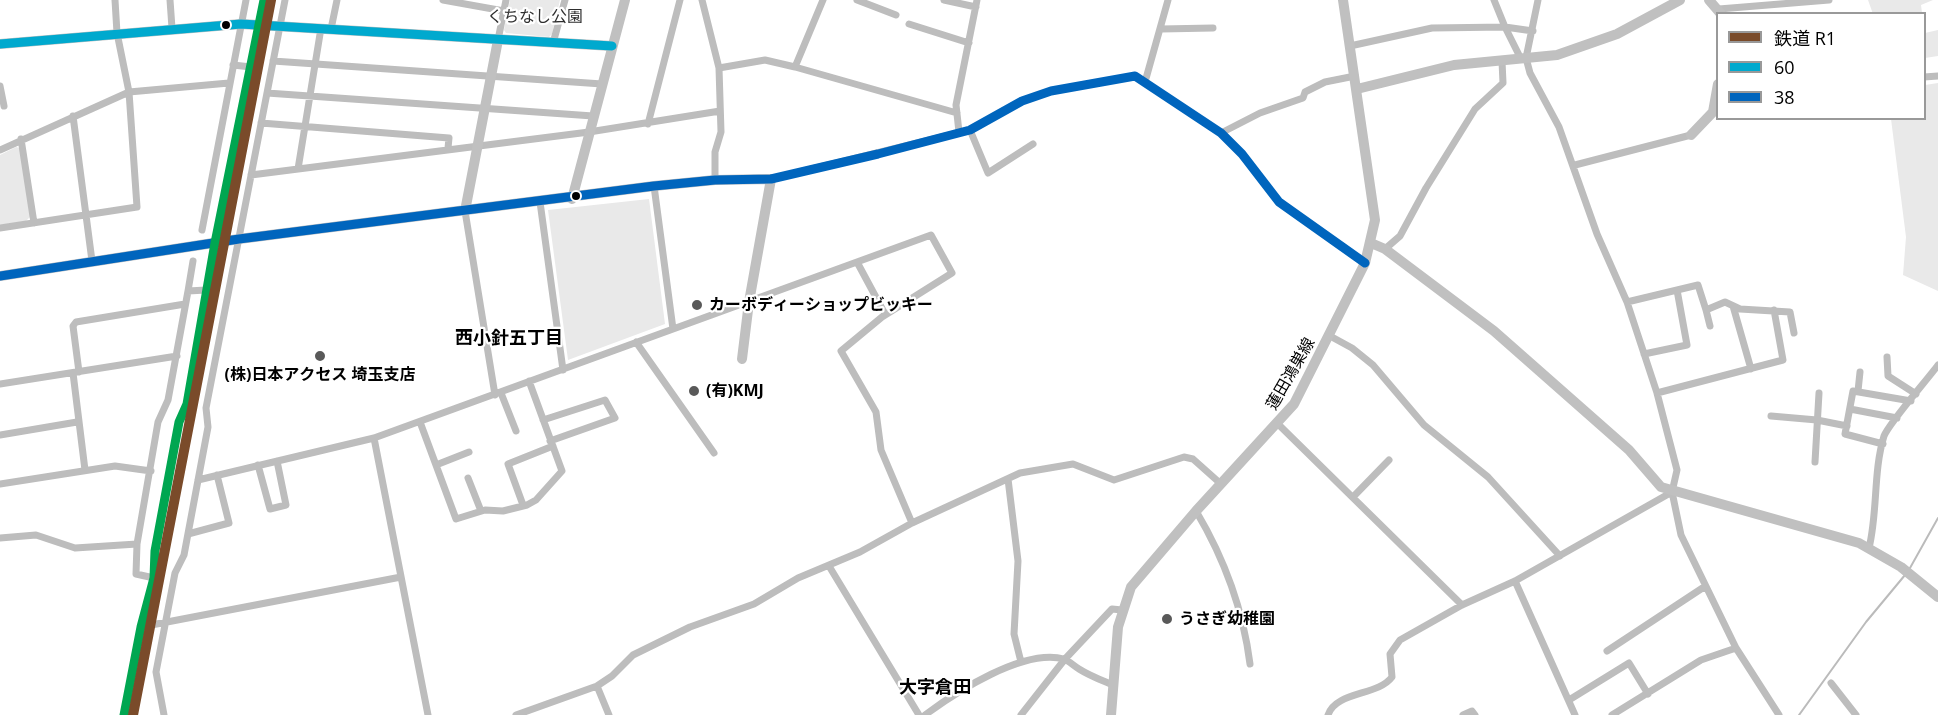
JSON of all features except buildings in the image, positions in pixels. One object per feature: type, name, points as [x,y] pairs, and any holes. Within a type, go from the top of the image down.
[{"type":"street","points":[[0,228],[137,207],[129,92],[117,33],[115,0]]},
{"type":"street","points":[[170,0],[172,28]]},
{"type":"street","points":[[202,230],[246,0]]},
{"type":"street","points":[[124,715],[141,627],[154,578],[155,551],[178,422],[187,404],[206,290],[264,0]]},
{"type":"street","points":[[164,715],[156,672],[175,573],[184,555],[208,427],[206,408],[285,0]]},
{"type":"street","points":[[298,169],[315,64],[337,0]]},
{"type":"street","points":[[442,0],[504,11]]},
{"type":"street","points":[[506,0],[465,211],[498,394],[516,431]]},
{"type":"street","points":[[553,43],[565,0]]},
{"type":"street","points":[[572,198],[626,0]]},
{"type":"street","points":[[648,124],[680,0]]},
{"type":"street","points":[[702,0],[719,68],[720,111],[715,180]]},
{"type":"street","points":[[795,67],[823,0]]},
{"type":"street","points":[[857,0],[896,15]]},
{"type":"street","points":[[944,0],[976,3],[956,105],[960,132]]},
{"type":"street","points":[[1145,82],[1168,0]]},
{"type":"street","name":"蓮田鴻巣線","points":[[1111,715],[1122,610],[1140,574],[1294,404],[1365,262],[1375,220],[1343,0]]},
{"type":"street","points":[[1494,0],[1504,27],[1524,59],[1559,127],[1575,165],[1597,234],[1627,302],[1657,393],[1677,470],[1672,492],[1682,535],[1704,587],[1736,648],[1779,715]]},
{"type":"street","points":[[1524,59],[1533,31],[1538,0]]},
{"type":"street","points":[[1357,88],[1454,65],[1557,55],[1617,34],[1658,14],[1680,0]]},
{"type":"street","points":[[1709,0],[1720,11],[1829,0]]},
{"type":"street","points":[[0,44],[241,24],[612,46]]},
{"type":"street","points":[[909,24],[969,43]]},
{"type":"street","points":[[1350,46],[1432,28],[1504,27],[1533,31]]},
{"type":"street","points":[[1161,29],[1213,28]]},
{"type":"street","points":[[719,68],[765,60],[957,113]]},
{"type":"street","points":[[273,61],[602,84]]},
{"type":"street","points":[[1385,249],[1400,236],[1475,109],[1503,83],[1503,61]]},
{"type":"street","points":[[233,65],[251,67]]},
{"type":"street","points":[[0,276],[239,238],[654,186],[715,180],[771,179],[970,130],[1022,101],[1052,91],[1135,76],[1221,133],[1242,154],[1279,202],[1365,262]]},
{"type":"street","points":[[1221,133],[1260,113],[1303,98],[1305,92],[1325,82],[1355,76]]},
{"type":"street","points":[[0,150],[129,92],[230,83]]},
{"type":"street","points":[[0,86],[4,106]]},
{"type":"street","points":[[267,93],[593,116]]},
{"type":"street","points":[[1575,165],[1691,135],[1713,112],[1716,95]]},
{"type":"street","points":[[251,175],[477,144],[648,124],[720,111]]},
{"type":"street","points":[[73,116],[92,261]]},
{"type":"street","points":[[261,123],[449,138],[448,148]]},
{"type":"street","points":[[970,130],[988,173],[1033,144]]},
{"type":"street","points":[[21,139],[34,223]]},
{"type":"street","points":[[742,359],[749,302],[771,179]]},
{"type":"street","points":[[654,186],[673,329]]},
{"type":"street","points":[[540,202],[563,370]]},
{"type":"street","points":[[198,480],[374,438],[931,235],[952,273],[885,314],[841,351],[876,412],[881,450],[912,523]]},
{"type":"street","points":[[1371,243],[1385,249],[1494,331],[1629,450],[1660,487],[1672,492],[1715,500],[1869,548],[1901,567],[1938,597]]},
{"type":"street","points":[[154,578],[136,574],[137,544],[158,422],[168,400],[193,261]]},
{"type":"street","points":[[857,262],[885,314]]},
{"type":"street","points":[[1627,302],[1698,285],[1710,326]]},
{"type":"street","points":[[188,291],[206,290]]},
{"type":"street","points":[[1644,354],[1687,345],[1677,290]]},
{"type":"street","points":[[1706,310],[1725,302],[1740,309],[1790,312],[1794,333]]},
{"type":"street","points":[[85,470],[77,422],[73,326],[76,322],[185,304]]},
{"type":"street","points":[[1734,306],[1751,369]]},
{"type":"street","points":[[1657,393],[1783,360],[1774,310]]},
{"type":"street","points":[[1329,336],[1352,348],[1373,365],[1424,424],[1488,477],[1560,556]]},
{"type":"street","points":[[636,342],[714,453]]},
{"type":"street","points":[[0,384],[177,356]]},
{"type":"street","points":[[1887,357],[1888,376],[1914,398]]},
{"type":"street","points":[[1869,548],[1885,434],[1938,365]]},
{"type":"street","points":[[1858,392],[1860,372]]},
{"type":"street","points":[[420,422],[456,519],[481,511],[503,511],[523,506],[536,500],[562,471],[529,381]]},
{"type":"street","points":[[1883,444],[1845,434],[1853,391],[1914,398]]},
{"type":"street","points":[[1815,462],[1819,393]]},
{"type":"street","points":[[523,506],[508,464],[552,443],[615,418],[605,400],[543,420]]},
{"type":"street","points":[[1850,409],[1897,418]]},
{"type":"street","points":[[1771,416],[1816,420],[1847,426]]},
{"type":"street","points":[[0,435],[77,422]]},
{"type":"street","points":[[1278,424],[1462,605]]},
{"type":"street","points":[[374,438],[428,715]]},
{"type":"street","points":[[436,465],[469,452]]},
{"type":"street","points":[[516,715],[597,686],[612,676],[633,654],[690,627],[754,604],[798,578],[829,566],[912,523],[1020,473],[1073,464],[1114,480],[1184,457],[1193,459],[1221,484]]},
{"type":"street","points":[[1353,497],[1389,460]]},
{"type":"street","points":[[258,465],[270,509],[286,505],[277,461]]},
{"type":"street","points":[[0,484],[115,466],[151,471]]},
{"type":"street","points":[[188,534],[229,523],[217,475]]},
{"type":"street","points":[[468,478],[481,511]]},
{"type":"street","points":[[1008,479],[1018,561],[1014,634],[1021,662]]},
{"type":"street","points":[[1328,715],[1335,705],[1386,685],[1392,678],[1390,654],[1394,646],[1412,632],[1462,605],[1515,581],[1672,492]]},
{"type":"street","points":[[1196,511],[1214,541],[1236,598],[1246,635],[1250,664]]},
{"type":"street","points":[[0,538],[36,535],[75,548],[137,544]]},
{"type":"street","points":[[829,566],[919,715]]},
{"type":"street","points":[[141,627],[401,577]]},
{"type":"street","points":[[1515,581],[1575,715]]},
{"type":"street","points":[[1607,651],[1704,587]]},
{"type":"street","points":[[1021,715],[1065,659],[1112,609],[1122,610]]},
{"type":"street","points":[[1612,715],[1701,660],[1736,648]]},
{"type":"street","points":[[925,715],[964,688],[1021,662],[1047,658],[1065,659],[1095,678],[1113,685]]},
{"type":"street","points":[[1569,700],[1629,663],[1648,694]]},
{"type":"street","points":[[1831,683],[1856,715]]},
{"type":"street","points":[[597,686],[609,715]]},
{"type":"street","points":[[1462,715],[1472,711],[1475,715]]},
{"type":"green space","name":"くちなし公園","points":[[510,0],[560,0],[552,34],[549,37],[506,33],[504,30]]},
{"type":"green space","points":[[1868,0],[1933,0],[1921,5],[1922,12],[1872,12]]},
{"type":"green space","points":[[1938,30],[1938,56],[1926,58],[1926,33]]},
{"type":"green space","points":[[1938,83],[1938,291],[1903,275],[1906,237],[1891,120],[1926,120],[1926,85]]},
{"type":"green space","points":[[16,147],[20,148],[30,217],[26,221],[0,225],[0,155]]},
{"type":"green space","points":[[649,199],[665,324],[568,360],[548,210]]},
{"type":"waterway","points":[[1910,568],[1938,518]]},
{"type":"waterway","points":[[1799,715],[1866,622],[1905,575]]},
{"type":"rail line","name":"R1","points":[[133,715],[271,0]]},
{"type":"transit line","points":[[124,715],[141,627],[154,578],[155,551],[179,422],[187,404],[215,243],[264,0]]},
{"type":"transit line","name":"60","points":[[0,44],[241,24],[612,46]]},
{"type":"transit line","name":"38","points":[[0,276],[239,239],[654,186],[715,180],[771,179],[970,130],[1022,101],[1051,91],[1135,76],[1221,133],[1242,154],[1279,202],[1365,263]]},
{"type":"place","name":"カーボディーショップビッキー","points":[[697,305]]},
{"type":"place","name":"(株)日本アクセス 埼玉支店","points":[[320,356]]},
{"type":"place","name":"(有)KMJ","points":[[694,391]]},
{"type":"place","name":"うさぎ幼稚園","points":[[1167,619]]},
{"type":"district","name":"西小針五丁目","points":[[509,339]]},
{"type":"district","name":"大字倉田","points":[[935,688]]}]
